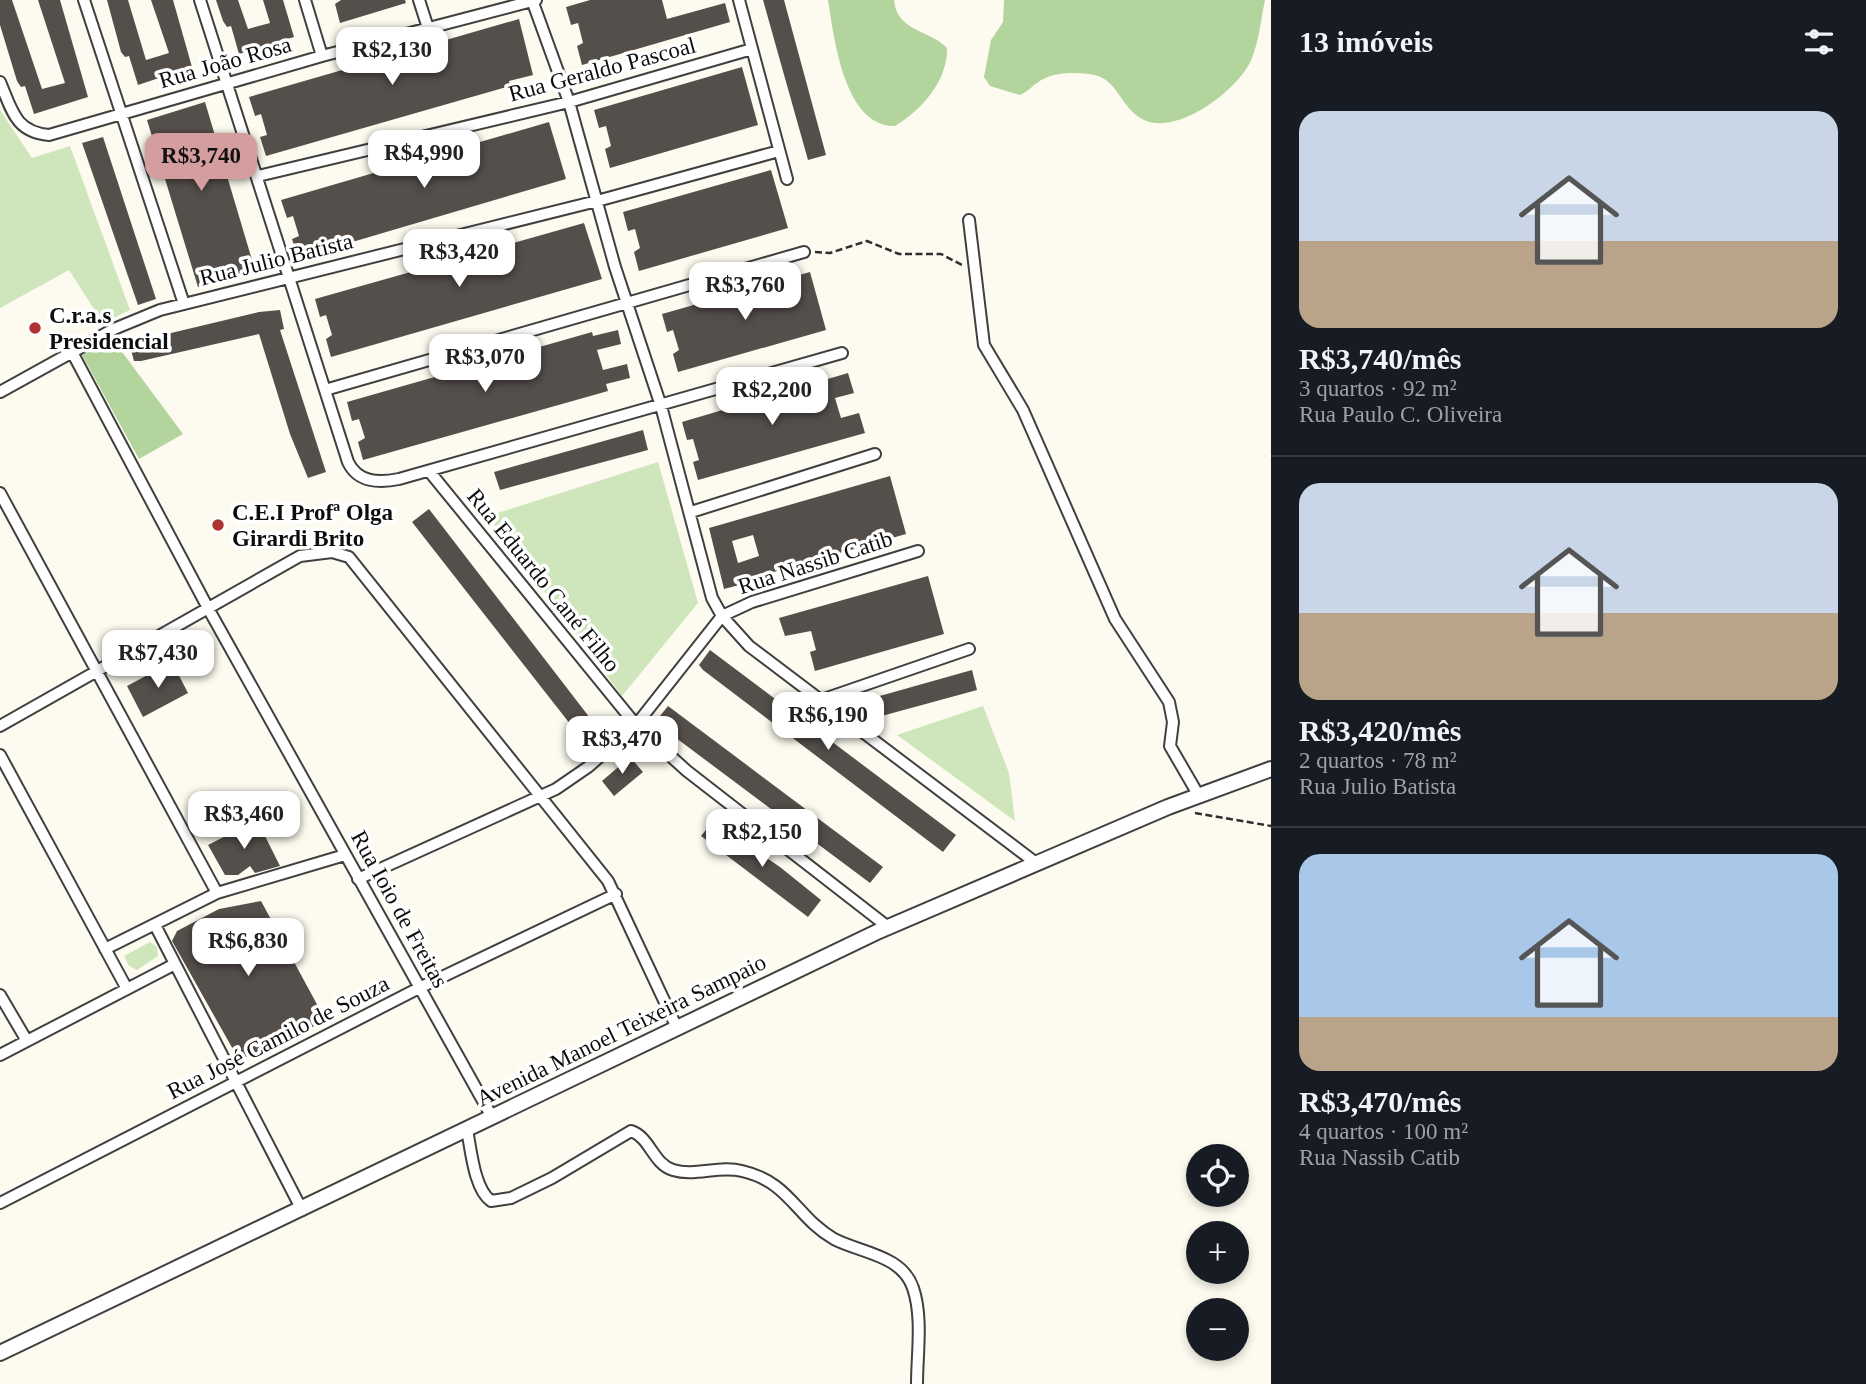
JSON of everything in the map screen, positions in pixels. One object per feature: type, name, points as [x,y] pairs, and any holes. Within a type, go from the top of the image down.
[{"type":"street","points":[[84,0],[184,304]]},
{"type":"street","points":[[200,0],[290,276],[324,390],[348,462],[358,476],[387,481],[429,471],[842,353]]},
{"type":"street","points":[[305,0],[322,56]]},
{"type":"street","points":[[419,0],[428,28]]},
{"type":"street","points":[[534,0],[569,102],[661,406],[712,598],[722,616],[749,646],[1036,863]]},
{"type":"street","name":"Rua João Rosa","points":[[0,82],[19,123],[32,134],[49,135],[227,82],[534,0]]},
{"type":"street","points":[[739,0],[787,179]]},
{"type":"street","name":"Rua Geraldo Pascoal","points":[[258,176],[569,102],[752,49]]},
{"type":"street","name":"Rua Julio Batista","points":[[0,392],[114,329],[184,304],[597,201],[779,151]]},
{"type":"street","points":[[969,220],[973,271],[984,345],[1023,411],[1115,619],[1169,702],[1173,722],[1170,746],[1199,796]]},
{"type":"street","points":[[324,390],[629,305],[804,252]]},
{"type":"street","name":"Rua Ioio de Freitas","points":[[72,352],[209,610],[492,1117]]},
{"type":"street","points":[[691,512],[875,454]]},
{"type":"street","name":"Rua Eduardo Cané Filho","points":[[429,471],[636,725],[687,771],[888,927]]},
{"type":"street","points":[[0,493],[217,893]]},
{"type":"street","name":"Rua Nassib Catib","points":[[358,879],[540,795],[588,767],[636,725],[722,616],[752,602],[918,551]]},
{"type":"street","points":[[0,726],[209,610],[300,556],[332,552],[349,557],[616,894],[677,1028]]},
{"type":"street","points":[[821,700],[969,649]]},
{"type":"street","points":[[0,755],[127,989]]},
{"type":"street","name":"Avenida Manoel Teixeira Sampaio","points":[[0,1353],[888,927],[1036,863],[1271,769]]},
{"type":"street","points":[[105,949],[217,893],[345,855]]},
{"type":"street","name":"Rua José Camilo de Souza","points":[[0,1203],[419,988],[616,894]]},
{"type":"street","points":[[155,925],[302,1210]]},
{"type":"street","points":[[0,1055],[175,964]]},
{"type":"street","points":[[0,995],[27,1041]]},
{"type":"street","points":[[467,1130],[484,1193],[495,1201],[511,1198],[569,1170],[631,1131],[640,1136],[670,1170],[738,1170],[770,1181],[782,1189],[809,1220],[830,1236],[880,1256],[907,1277],[913,1287],[916,1308],[917,1384]]},
{"type":"path","points":[[804,252],[830,253],[867,242],[899,254],[941,254],[973,271]]},
{"type":"path","points":[[1194,812],[1271,826]]},
{"type":"green space","points":[[828,0],[894,0],[896,10],[907,24],[947,48],[938,83],[915,112],[895,126],[878,122],[864,112],[853,96],[838,56]]},
{"type":"green space","points":[[1004,0],[1265,0],[1252,58],[1235,83],[1206,107],[1190,116],[1158,123],[1136,115],[1113,87],[1099,76],[1069,73],[1055,75],[1043,79],[1020,95],[990,86],[984,77],[991,40],[1003,22]]},
{"type":"green space","points":[[0,110],[32,158],[70,146],[130,310],[103,323],[69,270],[0,308]]},
{"type":"green space","points":[[111,337],[183,434],[139,459],[82,355]]},
{"type":"green space","points":[[658,462],[698,603],[622,696],[488,516]]},
{"type":"green space","points":[[983,706],[1009,773],[1015,821],[897,735]]},
{"type":"green space","points":[[150,942],[157,947],[158,956],[137,970],[129,966],[124,956]]},
{"type":"building","points":[[0,0],[12,0],[42,89],[65,83],[38,0],[60,0],[88,97],[34,114],[25,86],[21,87],[17,81],[0,25]]},
{"type":"building","points":[[107,0],[128,0],[146,60],[169,53],[151,0],[173,0],[192,67],[138,85],[129,56],[125,57],[121,52]]},
{"type":"building","points":[[216,0],[238,0],[248,29],[270,23],[263,0],[283,0],[294,37],[239,54],[231,26],[227,27],[223,21]]},
{"type":"building","points":[[341,0],[405,0],[406,3],[340,23],[335,4]]},
{"type":"building","points":[[590,0],[662,0],[667,19],[725,3],[730,22],[582,65],[577,46],[583,43],[578,23],[571,25],[566,7]]},
{"type":"building","points":[[763,0],[784,0],[826,155],[808,160]]},
{"type":"building","points":[[519,19],[533,75],[509,81],[510,86],[266,156],[260,137],[267,135],[261,114],[255,116],[249,97]]},
{"type":"building","points":[[742,67],[758,125],[610,168],[605,149],[611,146],[606,126],[599,128],[594,110]]},
{"type":"building","points":[[205,102],[255,270],[237,275],[233,269],[214,275],[216,282],[198,287],[147,120]]},
{"type":"building","points":[[549,122],[566,179],[298,258],[292,239],[299,236],[293,216],[287,218],[281,200]]},
{"type":"building","points":[[103,137],[156,299],[138,305],[82,143]]},
{"type":"building","points":[[771,170],[788,228],[639,271],[634,252],[640,248],[635,229],[628,231],[623,212]]},
{"type":"building","points":[[584,223],[602,279],[331,357],[326,339],[332,335],[326,315],[320,317],[315,299]]},
{"type":"building","points":[[810,272],[826,330],[678,372],[673,354],[679,350],[673,330],[667,332],[662,314]]},
{"type":"building","points":[[280,310],[284,329],[280,330],[326,472],[308,478],[290,434],[259,334],[141,361],[134,361],[129,343],[259,312]]},
{"type":"building","points":[[618,330],[621,344],[597,350],[603,370],[627,364],[630,378],[606,384],[608,391],[363,460],[358,442],[365,438],[359,419],[352,421],[347,402],[592,332],[593,336]]},
{"type":"building","points":[[848,373],[854,393],[835,398],[841,418],[859,413],[865,433],[698,480],[693,462],[699,460],[693,439],[687,440],[682,422]]},
{"type":"building","points":[[643,430],[648,450],[500,490],[494,472]]},
{"type":"building","points":[[890,476],[906,534],[742,581],[743,584],[724,589],[709,528]],"holes":[[[753,535],[759,556],[738,563],[732,541]]]},
{"type":"building","points":[[429,509],[600,731],[585,743],[412,522]]},
{"type":"building","points":[[928,576],[944,634],[815,671],[810,652],[816,650],[811,631],[785,636],[779,618]]},
{"type":"building","points":[[710,650],[956,835],[943,852],[703,670],[699,665]]},
{"type":"building","points":[[172,662],[188,693],[143,717],[127,686]]},
{"type":"building","points":[[972,670],[977,690],[867,720],[862,701]]},
{"type":"building","points":[[668,706],[883,867],[870,883],[660,726],[656,721]]},
{"type":"building","points":[[630,757],[643,772],[614,796],[602,781]]},
{"type":"building","points":[[257,820],[280,866],[255,873],[250,866],[238,875],[225,875],[208,845]]},
{"type":"building","points":[[713,821],[780,867],[821,900],[808,917],[701,836]]},
{"type":"building","points":[[261,901],[326,1021],[239,1060],[172,941],[177,931],[219,909]]},
{"type":"place","name":"C.r.a.s Presidencial","points":[[35,328]]},
{"type":"place","name":"C.E.I Profª Olga Girardi Brito","points":[[218,525]]}]
